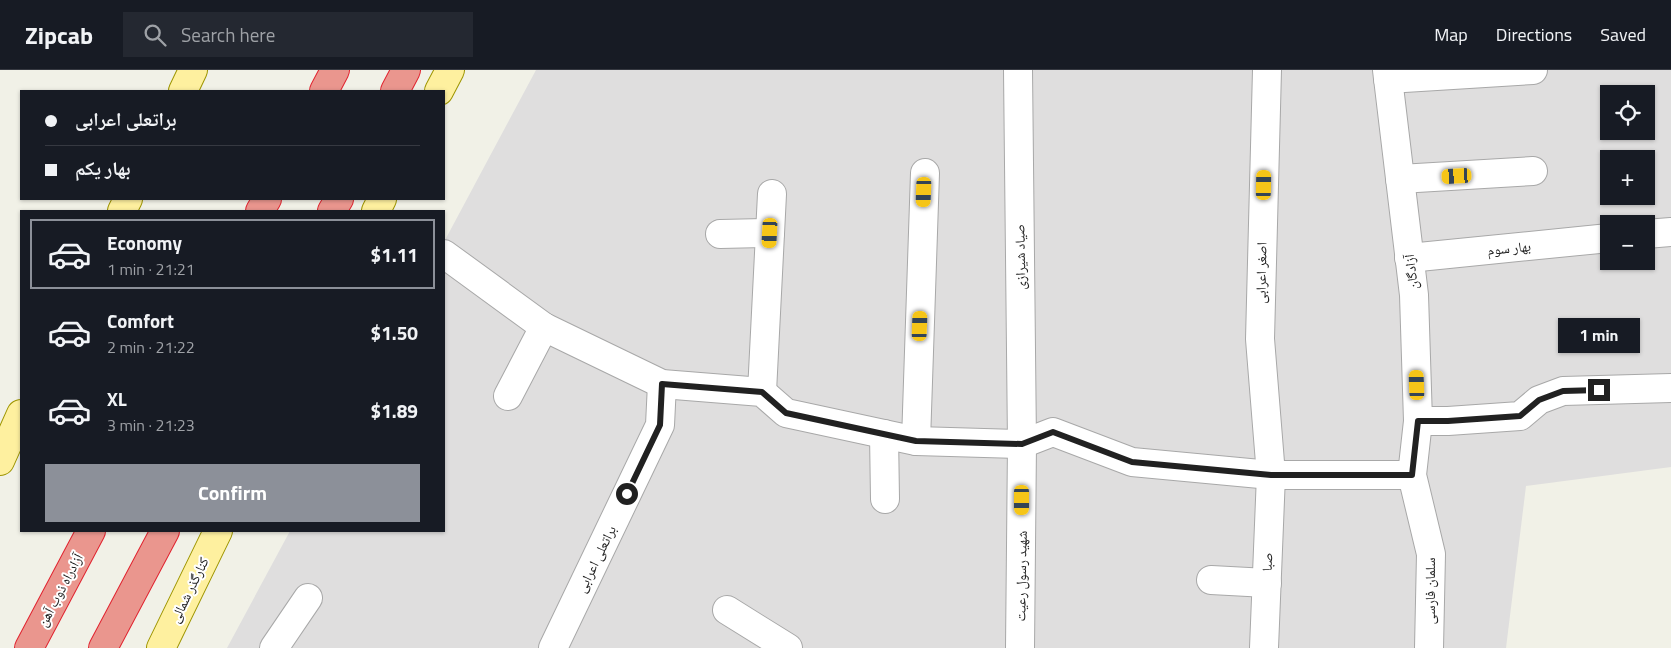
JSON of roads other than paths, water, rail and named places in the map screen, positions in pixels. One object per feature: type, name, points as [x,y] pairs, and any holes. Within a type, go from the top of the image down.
[{"type":"highway","points":[[325,90],[335,70]]},
{"type":"highway","points":[[396,90],[406,70]]},
{"type":"highway","name":"آزادراه ذوب آهن","points":[[29,648],[90,532]]},
{"type":"highway","points":[[103,648],[163,532]]},
{"type":"main road","points":[[183,90],[193,70]]},
{"type":"main road","points":[[440,90],[450,70]]},
{"type":"main road","points":[[0,461],[20,416]]},
{"type":"main road","name":"کنارگذر شمالی","points":[[161,648],[218,532]]},
{"type":"street","name":"صیاد شیرازی","points":[[1018,70],[1022,444]]},
{"type":"street","name":"اصغر اعرابی","points":[[1266,70],[1260,339],[1271,475]]},
{"type":"street","points":[[1387,74],[1533,70]]},
{"type":"street","name":"آزادگان","points":[[1387,74],[1414,295],[1418,421],[1412,475]]},
{"type":"street","points":[[1400,179],[1533,171]]},
{"type":"street","points":[[916,441],[925,173]]},
{"type":"street","points":[[762,392],[772,194]]},
{"type":"street","points":[[1655,233],[1671,232]]},
{"type":"street","points":[[720,234],[770,233]]},
{"type":"street","name":"بهار سوم","points":[[1409,258],[1600,239]]},
{"type":"street","points":[[445,255],[544,327],[662,384],[762,392],[786,413],[916,441],[1022,444],[1053,432],[1132,462],[1271,475],[1412,475]]},
{"type":"street","points":[[508,396],[544,327]]},
{"type":"street","name":"براتعلی اعرابی","points":[[553,648],[660,425],[662,384]]},
{"type":"street","points":[[1418,421],[1520,416],[1539,400],[1563,391],[1671,388]]},
{"type":"street","points":[[884,434],[885,499]]},
{"type":"street","name":"شهید رسول رعیت","points":[[1020,648],[1022,444]]},
{"type":"street","name":"صبا","points":[[1264,648],[1271,475]]},
{"type":"street","name":"سلمان فارسی","points":[[1412,475],[1431,554],[1430,648]]},
{"type":"street","points":[[1211,580],[1267,583]]},
{"type":"street","points":[[274,648],[308,598]]},
{"type":"street","points":[[727,610],[788,648]]}]
